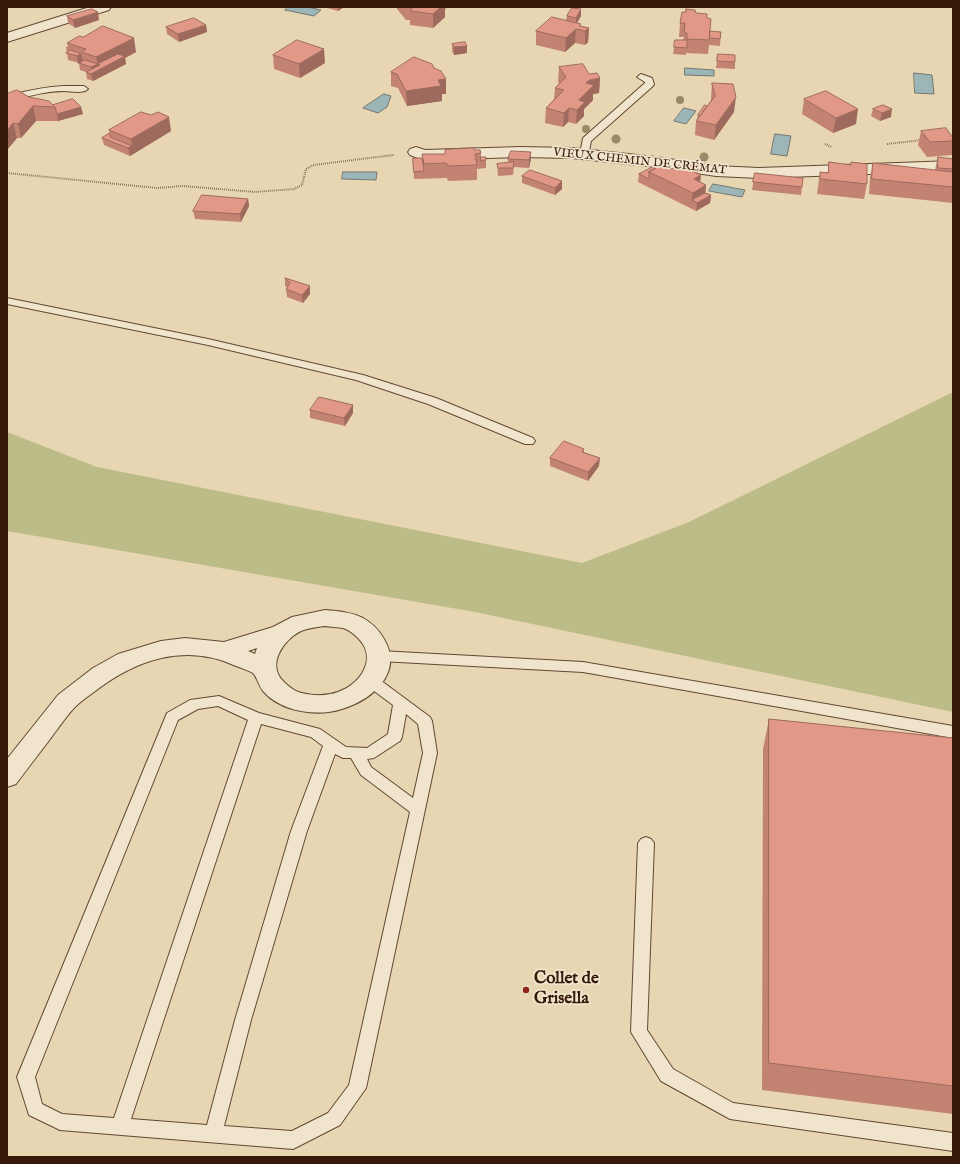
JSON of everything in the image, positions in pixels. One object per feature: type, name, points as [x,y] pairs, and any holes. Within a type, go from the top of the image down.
[{"type":"street","points":[[7,38],[104,7]]},
{"type":"street","name":"VIEUX CHEMIN DE CRÉMAT","points":[[416,152],[423,155],[520,152],[585,154],[656,162],[716,171],[759,173],[953,166]]},
{"type":"street","points":[[224,650],[279,634],[292,626],[308,620],[325,618],[341,619],[356,624],[368,633],[376,643],[380,656],[378,668],[371,681],[360,692],[345,699],[327,703],[309,703],[293,699],[279,692],[269,681],[265,669],[265,657],[270,645],[279,634]]},
{"type":"street","points":[[7,777],[66,701],[101,674],[126,660],[161,649],[186,646],[224,650],[265,669]]},
{"type":"lane","points":[[585,154],[586,140],[650,84],[649,80],[641,77]]},
{"type":"lane","points":[[7,99],[43,89],[66,87],[84,90]]},
{"type":"lane","points":[[7,301],[208,342],[359,377],[432,401],[529,441]]},
{"type":"lane","points":[[380,656],[583,667],[953,732]]},
{"type":"lane","points":[[371,681],[400,704],[425,721],[430,753],[357,1088],[334,1119],[293,1140],[60,1122],[35,1110],[26,1077],[172,717],[195,704],[219,701],[256,717],[315,733],[343,752],[368,754],[395,737],[400,704]]},
{"type":"lane","points":[[120,1127],[256,717]]},
{"type":"lane","points":[[213,1134],[243,1020],[298,831],[331,744]]},
{"type":"lane","points":[[355,753],[366,771],[418,809]]},
{"type":"lane","points":[[646,843],[639,1032],[667,1075],[730,1111],[953,1142]]},
{"type":"path","points":[[881,145],[924,140]]},
{"type":"path","points":[[825,144],[836,147]]},
{"type":"path","points":[[7,173],[150,187],[183,186],[255,192],[282,190],[302,185],[306,169],[313,165],[416,152]]},
{"type":"green space","points":[[951,393],[953,394],[953,712],[475,612],[7,531],[7,432],[97,467],[582,563],[689,522]]},
{"type":"water","points":[[288,7],[308,7],[321,10],[314,16],[285,10]]},
{"type":"water","points":[[685,68],[714,70],[714,76],[685,75]]},
{"type":"water","points":[[914,73],[932,75],[934,94],[915,93]]},
{"type":"water","points":[[384,94],[391,96],[387,107],[378,113],[363,108]]},
{"type":"water","points":[[684,108],[696,111],[686,124],[674,121]]},
{"type":"water","points":[[775,134],[791,136],[787,156],[771,154]]},
{"type":"water","points":[[343,172],[377,172],[376,180],[342,179]]},
{"type":"water","points":[[713,184],[745,190],[742,197],[709,191]]},
{"type":"building","points":[[414,7],[441,7],[433,14],[410,11]]},
{"type":"building","points":[[572,8],[581,9],[576,18],[567,16]]},
{"type":"building","points":[[92,9],[98,12],[73,20],[67,16]]},
{"type":"building","points":[[686,9],[695,10],[696,13],[707,14],[707,18],[711,19],[709,40],[687,39],[687,33],[684,33],[685,23],[680,23],[682,12],[686,12]]},
{"type":"building","points":[[552,17],[581,24],[579,26],[589,28],[585,31],[576,29],[566,38],[536,31]]},
{"type":"building","points":[[194,18],[206,25],[178,34],[166,27]]},
{"type":"building","points":[[103,26],[134,38],[96,57],[82,52],[86,49],[67,43],[79,36],[83,37]]},
{"type":"building","points":[[710,31],[721,32],[720,39],[710,38]]},
{"type":"building","points":[[297,40],[324,49],[299,64],[273,55]]},
{"type":"building","points":[[675,40],[687,40],[687,48],[674,47]]},
{"type":"building","points":[[465,42],[467,46],[454,47],[452,44]]},
{"type":"building","points":[[71,50],[81,54],[77,56],[66,53]]},
{"type":"building","points":[[118,54],[125,56],[91,74],[86,72],[100,65],[98,64]]},
{"type":"building","points":[[718,54],[735,55],[735,62],[717,61]]},
{"type":"building","points":[[414,57],[432,64],[434,68],[441,71],[446,79],[438,80],[441,86],[406,91],[397,74],[391,72]]},
{"type":"building","points":[[85,60],[98,64],[91,67],[79,63]]},
{"type":"building","points":[[583,64],[589,74],[597,73],[600,78],[590,80],[586,83],[594,85],[579,100],[585,102],[577,110],[569,108],[564,113],[546,108],[564,90],[555,88],[566,77],[559,67]]},
{"type":"building","points":[[712,83],[733,84],[736,97],[716,125],[696,121],[715,96]]},
{"type":"building","points":[[17,90],[29,97],[49,101],[55,107],[33,106],[18,124],[13,123],[7,131],[7,94]]},
{"type":"building","points":[[826,91],[858,109],[836,118],[804,99]]},
{"type":"building","points":[[73,99],[81,107],[57,114],[53,105]]},
{"type":"building","points":[[705,105],[707,106],[700,116],[698,115]]},
{"type":"building","points":[[883,105],[892,109],[882,113],[873,109]]},
{"type":"building","points":[[141,112],[151,115],[158,112],[169,117],[131,139],[109,130]]},
{"type":"building","points":[[946,128],[953,138],[953,141],[930,142],[921,131]]},
{"type":"building","points":[[110,133],[110,137],[132,146],[128,148],[102,138]]},
{"type":"building","points":[[474,148],[474,150],[480,150],[481,153],[475,154],[477,165],[448,166],[446,163],[424,164],[422,154],[445,154],[445,150]]},
{"type":"building","points":[[511,151],[531,152],[529,160],[508,159]]},
{"type":"building","points":[[481,157],[486,157],[486,160],[481,161]]},
{"type":"building","points":[[938,157],[953,159],[953,169],[938,168]]},
{"type":"building","points":[[413,158],[422,158],[424,171],[414,172]]},
{"type":"building","points":[[514,162],[513,168],[498,168],[497,164]]},
{"type":"building","points":[[829,162],[851,165],[851,162],[867,164],[867,184],[820,179],[820,172],[828,173]]},
{"type":"building","points":[[873,163],[953,172],[953,187],[872,179]]},
{"type":"building","points":[[663,164],[672,169],[679,165],[701,175],[694,179],[706,185],[693,193],[649,172]]},
{"type":"building","points":[[684,164],[699,166],[697,170],[687,169],[683,167]]},
{"type":"building","points":[[653,167],[656,168],[649,172],[649,179],[639,174]]},
{"type":"building","points":[[530,170],[562,181],[555,188],[522,176]]},
{"type":"building","points":[[755,173],[803,178],[802,187],[753,182]]},
{"type":"building","points":[[705,193],[711,195],[697,203],[692,200]]},
{"type":"building","points":[[202,195],[248,199],[240,214],[193,211]]},
{"type":"building","points":[[285,278],[310,286],[302,295],[286,289],[290,283]]},
{"type":"building","points":[[319,397],[353,405],[344,418],[310,410]]},
{"type":"building","points":[[564,441],[584,449],[582,452],[600,458],[588,472],[550,458]]},
{"type":"building","points":[[769,719],[953,738],[953,1086],[769,1063]]},
{"type":"place","name":"Collet de Grisella","points":[[526,990]]}]
